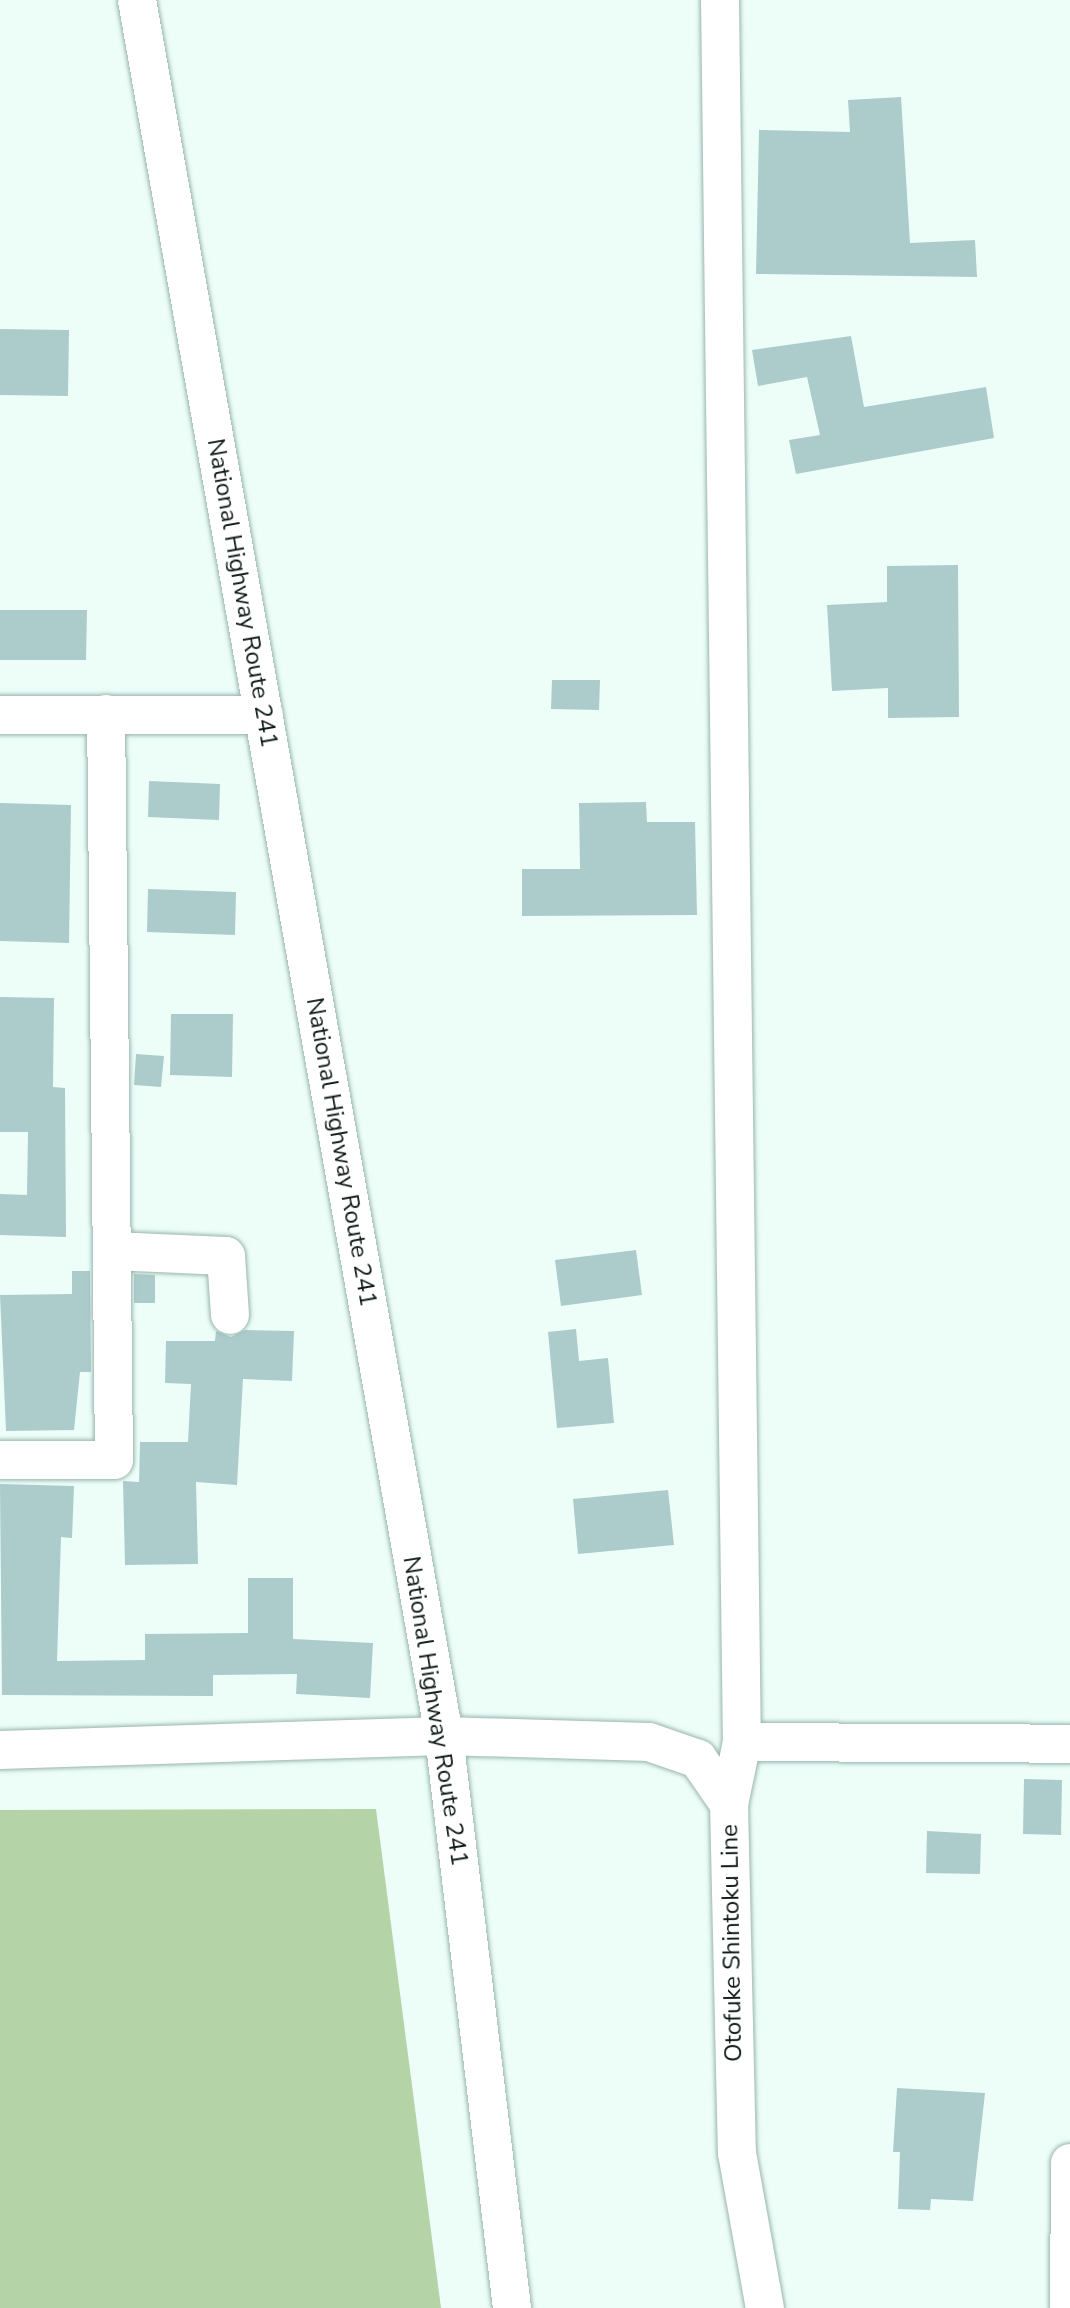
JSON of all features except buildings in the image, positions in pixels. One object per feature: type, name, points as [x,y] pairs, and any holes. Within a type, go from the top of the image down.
[{"type":"main road","name":"National Highway Route 241","points":[[137,0],[444,1736],[512,2308]]},
{"type":"main road","points":[[720,0],[742,1742],[729,1804]]},
{"type":"main road","points":[[0,1460],[114,1460],[106,714]]},
{"type":"main road","points":[[0,715],[264,715]]},
{"type":"main road","points":[[112,1251],[226,1256],[230,1315]]},
{"type":"main road","name":"Otofuke Shintoku Line","points":[[0,1750],[444,1736],[649,1742],[698,1759],[729,1804],[737,2153],[765,2308]]},
{"type":"main road","points":[[742,1742],[1070,1744]]},
{"type":"main road","points":[[1069,2308],[1070,2163]]},
{"type":"green space","points":[[376,1809],[441,2308],[0,2308],[0,1810]]}]
